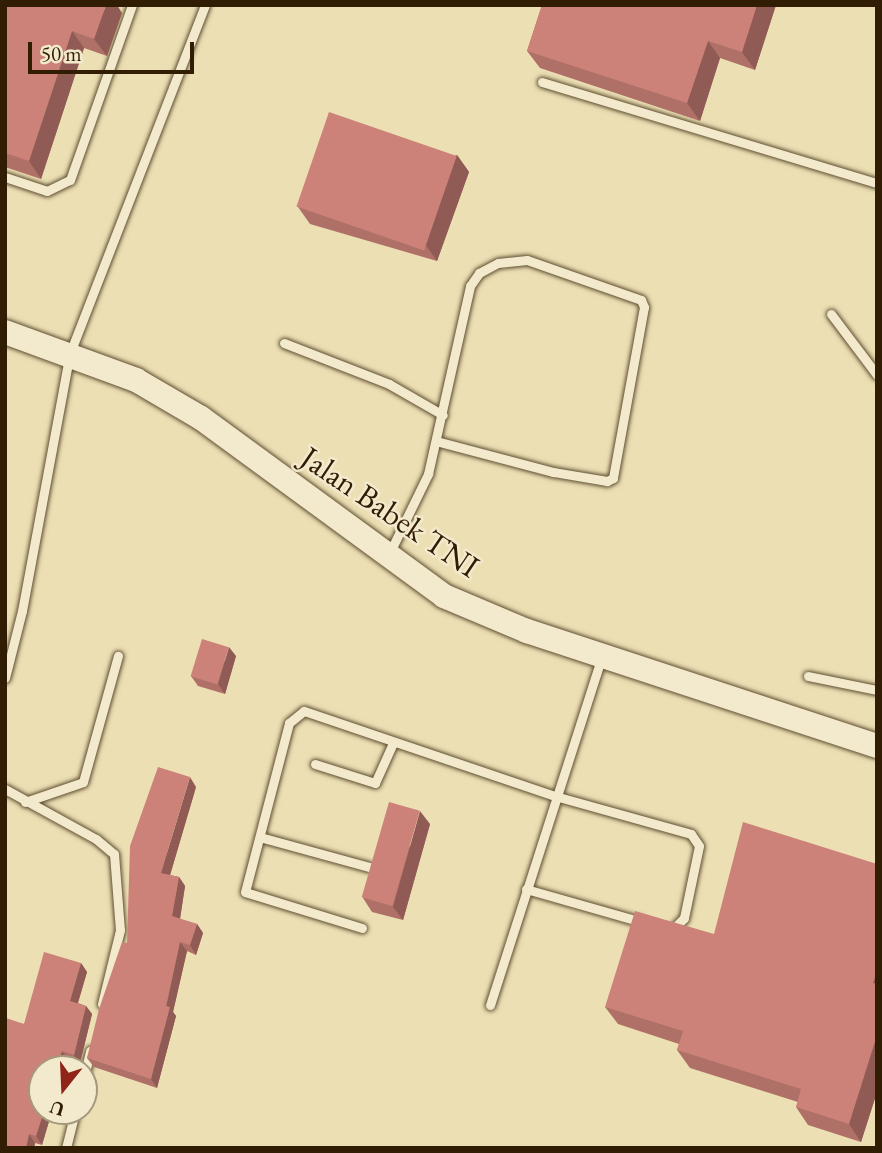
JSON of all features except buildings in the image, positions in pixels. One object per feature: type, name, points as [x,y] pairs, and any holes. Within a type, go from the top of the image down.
[{"type":"street","name":"Jalan Babek TNI","points":[[5,332],[70,353],[136,380],[201,418],[444,596],[602,657],[877,746]]},
{"type":"lane","points":[[5,177],[47,191],[70,180],[132,5]]},
{"type":"lane","points":[[5,678],[22,611],[70,353],[205,5]]},
{"type":"lane","points":[[542,82],[877,183]]},
{"type":"lane","points":[[387,556],[428,474],[470,286],[479,273],[498,264],[527,260],[641,300],[644,307],[613,478],[607,481],[553,472],[436,441]]},
{"type":"lane","points":[[831,314],[877,375]]},
{"type":"lane","points":[[284,343],[389,384],[443,415]]},
{"type":"lane","points":[[25,802],[83,782],[118,656]]},
{"type":"lane","points":[[490,1005],[555,796],[602,657]]},
{"type":"lane","points":[[808,676],[877,690]]},
{"type":"lane","points":[[362,928],[247,895],[260,837],[295,714],[304,711],[555,796],[694,836],[699,846],[684,918],[676,929],[655,926],[526,889]]},
{"type":"lane","points":[[315,764],[375,783],[393,743]]},
{"type":"lane","points":[[5,789],[96,839],[114,854],[120,930],[100,1012]]},
{"type":"lane","points":[[260,837],[369,867]]},
{"type":"lane","points":[[90,1055],[94,1038]]},
{"type":"lane","points":[[66,1148],[72,1125]]}]
